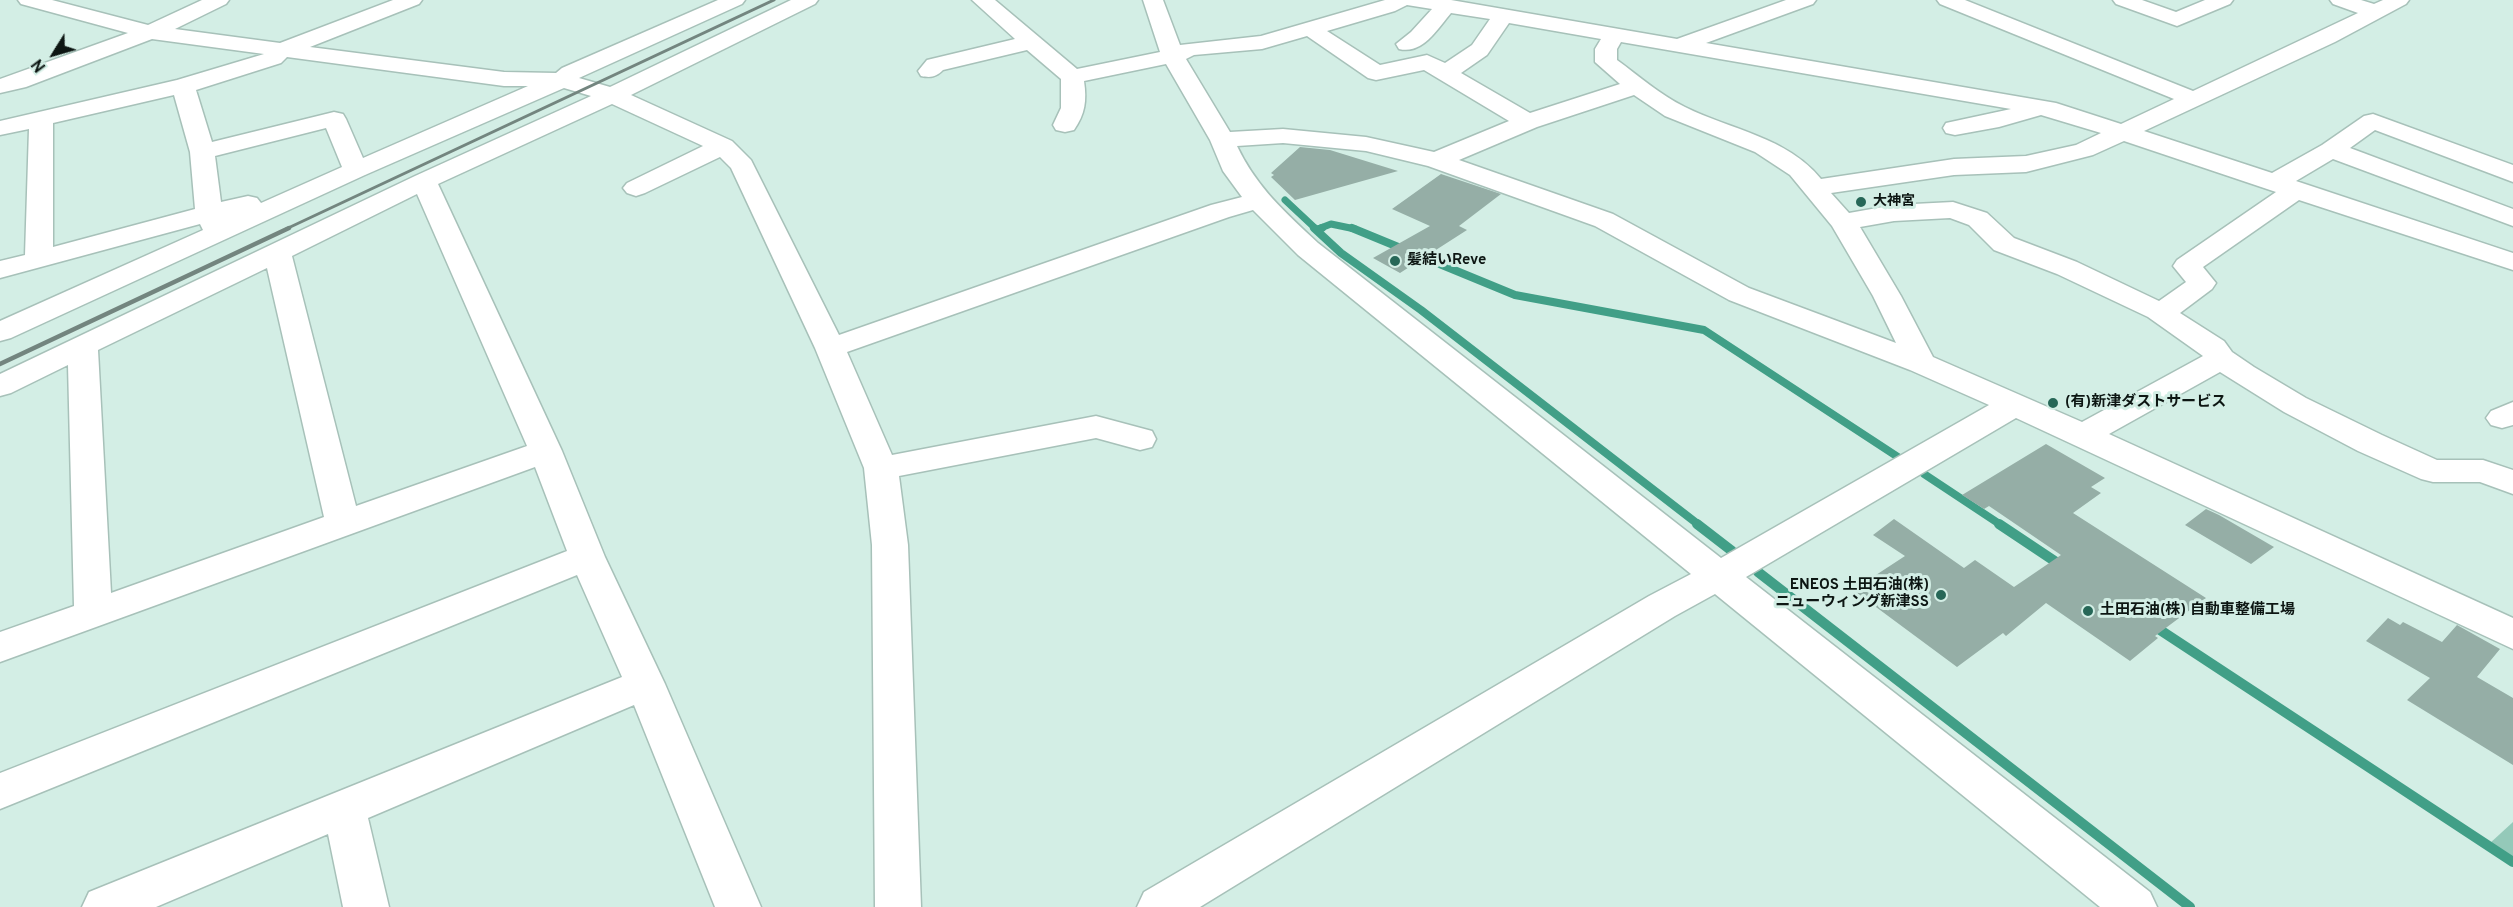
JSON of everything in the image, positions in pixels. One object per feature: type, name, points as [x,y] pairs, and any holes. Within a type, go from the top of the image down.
[{"type":"street","points":[[27,0],[150,32],[504,79],[562,80],[612,95],[723,146],[742,165],[830,348],[881,468],[890,544],[898,907]]},
{"type":"street","points":[[0,86],[18,82],[150,32],[219,0]]},
{"type":"street","points":[[0,128],[183,86],[273,58],[283,49],[412,0]]},
{"type":"street","points":[[0,270],[213,223],[313,190],[562,80],[570,73],[735,0]]},
{"type":"street","points":[[0,386],[83,348],[424,181],[612,95],[808,0]]},
{"type":"street","points":[[982,0],[1072,77],[1076,101],[1073,114],[1065,125]]},
{"type":"street","points":[[1153,0],[1173,56],[1222,140],[1236,171],[1258,201],[1308,249],[2134,907]]},
{"type":"street","points":[[1072,77],[1173,56],[1190,49],[1262,42],[1388,7],[1400,0]]},
{"type":"street","points":[[1414,0],[2056,110],[2513,262]]},
{"type":"street","points":[[1682,45],[1806,0]]},
{"type":"street","points":[[1947,0],[2193,99]]},
{"type":"street","points":[[2123,0],[2177,20],[2223,0]]},
{"type":"street","points":[[2340,0],[2376,12]]},
{"type":"street","points":[[1816,187],[1954,167],[1986,168],[2026,164],[2084,150],[2327,37],[2399,0]]},
{"type":"street","points":[[1407,44],[1419,37],[1446,6]]},
{"type":"street","points":[[1444,72],[1467,62],[1482,49],[1503,15]]},
{"type":"street","points":[[1309,28],[1376,73],[1427,62],[1528,122]]},
{"type":"street","points":[[1614,35],[1606,50],[1606,62],[1636,87],[1674,111],[1773,152],[1793,164],[1816,187],[1837,217],[1844,222],[1887,296],[1921,363]]},
{"type":"street","points":[[929,71],[935,66],[1032,42]]},
{"type":"street","points":[[183,86],[202,152],[213,223]]},
{"type":"street","points":[[1436,160],[1528,122],[1636,87]]},
{"type":"street","points":[[1955,128],[2000,120],[2031,111],[2036,106]]},
{"type":"street","points":[[39,260],[41,119]]},
{"type":"street","points":[[202,152],[334,119],[356,170]]},
{"type":"street","points":[[2158,311],[2165,310],[2202,283],[2187,266],[2331,150],[2373,121],[2513,174]]},
{"type":"street","points":[[1222,140],[1283,136],[1366,144],[1436,160],[1604,220],[1739,294],[1921,363],[2083,435],[2513,634]]},
{"type":"street","points":[[636,188],[723,146]]},
{"type":"street","points":[[2331,150],[2513,218]]},
{"type":"street","points":[[424,181],[546,451],[587,558],[645,684],[738,907]]},
{"type":"street","points":[[830,348],[1220,211],[1258,201]]},
{"type":"street","points":[[1844,222],[1894,213],[1953,210],[1978,219],[2004,244],[2067,268],[2158,311],[2213,348],[2221,359],[2295,405],[2433,471],[2483,471],[2513,482]]},
{"type":"street","points":[[0,332],[213,223]]},
{"type":"street","points":[[277,253],[343,524]]},
{"type":"street","points":[[83,348],[93,614]]},
{"type":"street","points":[[2083,435],[2221,359]]},
{"type":"street","points":[[1160,907],[1718,574],[1770,548],[2014,405]]},
{"type":"street","points":[[881,468],[1096,427],[1140,439]]},
{"type":"street","points":[[0,647],[546,451]]},
{"type":"street","points":[[0,791],[587,558]]},
{"type":"street","points":[[105,907],[645,684]]},
{"type":"street","points":[[344,808],[366,907]]},
{"type":"green space","points":[[2513,822],[2513,860],[2489,844]]},
{"type":"building","points":[[1300,147],[1330,150],[1398,171],[1295,200],[1271,177],[1274,175],[1271,173]]},
{"type":"building","points":[[1441,174],[1501,194],[1459,226],[1467,230],[1400,273],[1373,258],[1430,226],[1392,209]]},
{"type":"building","points":[[2046,444],[2105,478],[2091,487],[2101,493],[2073,513],[2206,598],[2155,636],[2158,638],[2130,661],[2046,603],[2006,636],[2003,633],[1957,667],[1853,590],[1905,556],[1873,535],[1894,519],[1964,568],[1975,560],[2014,587],[2061,555],[1989,506],[1984,509],[1962,495]]},
{"type":"building","points":[[2206,509],[2274,547],[2251,564],[2185,525]]},
{"type":"building","points":[[2388,618],[2400,625],[2403,622],[2442,642],[2457,625],[2500,649],[2477,677],[2513,698],[2513,765],[2407,700],[2430,678],[2366,641]]},
{"type":"waterway","points":[[1285,200],[1316,229]]},
{"type":"waterway","points":[[1318,229],[1331,224],[1354,229]]},
{"type":"waterway","points":[[1314,228],[1341,253],[1421,310],[1699,525]]},
{"type":"waterway","points":[[1317,230],[1322,228]]},
{"type":"waterway","points":[[1354,229],[1515,295],[1704,330],[1901,459]]},
{"type":"waterway","points":[[1924,474],[2001,525]]},
{"type":"waterway","points":[[1697,524],[1732,551]]},
{"type":"waterway","points":[[1999,524],[2062,566]]},
{"type":"waterway","points":[[1758,572],[2190,907]]},
{"type":"waterway","points":[[2151,624],[2513,862]]},
{"type":"railway","points":[[286,229],[774,0]]},
{"type":"railway","points":[[0,364],[289,228]]},
{"type":"place","name":"大神宮","points":[[1861,202]]},
{"type":"place","name":"髪結いReve","points":[[1395,261]]},
{"type":"place","name":"(有)新津ダストサービス","points":[[2053,403]]},
{"type":"place","name":"ENEOS 土田石油(株) ニューウィング新津SS","points":[[1941,595]]},
{"type":"place","name":"土田石油(株) 自動車整備工場","points":[[2088,611]]}]
